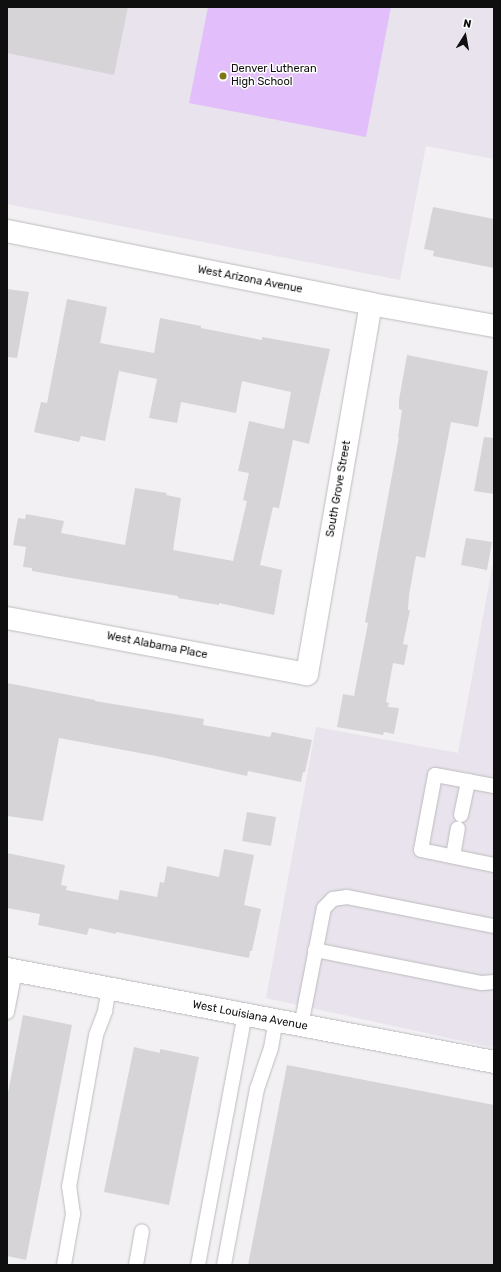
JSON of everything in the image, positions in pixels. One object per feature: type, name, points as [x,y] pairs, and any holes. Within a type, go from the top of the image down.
[{"type":"street","name":"West Arizona Avenue","points":[[7,231],[371,304],[494,326]]},
{"type":"street","name":"South Grove Street","points":[[307,674],[371,304]]},
{"type":"street","name":"West Alabama Place","points":[[7,618],[307,674]]},
{"type":"street","name":"West Louisiana Avenue","points":[[11,970],[494,1062]]},
{"type":"lane","points":[[494,786],[435,775],[421,850],[494,865]]},
{"type":"lane","points":[[453,856],[468,781]]},
{"type":"lane","points":[[301,1026],[324,908],[333,899],[347,897],[494,926]]},
{"type":"lane","points":[[315,950],[482,983],[494,982]]},
{"type":"lane","points":[[7,1012],[11,970]]},
{"type":"lane","points":[[64,1265],[73,1214],[69,1188],[96,1035],[105,1010],[109,988]]},
{"type":"lane","points":[[198,1265],[245,1014]]},
{"type":"lane","points":[[224,1265],[257,1089],[271,1048],[276,1020]]},
{"type":"lane","points":[[136,1265],[142,1232]]},
{"type":"shaded area","name":"Denver Lutheran High School","points":[[7,7],[494,7],[494,159],[426,146],[400,280],[7,204]]},
{"type":"shaded area","points":[[208,7],[391,7],[366,137],[189,103]]},
{"type":"shaded area","points":[[494,557],[494,1048],[266,998],[316,727],[458,753]]},
{"type":"building","points":[[7,7],[128,7],[114,75],[7,53]]},
{"type":"building","points":[[433,207],[494,219],[494,268],[433,256],[434,251],[424,249]]},
{"type":"building","points":[[7,289],[29,292],[17,358],[7,357]]},
{"type":"building","points":[[67,299],[107,307],[100,343],[154,353],[160,318],[262,340],[262,337],[330,349],[309,444],[293,440],[279,508],[273,507],[260,565],[282,570],[274,615],[219,603],[219,605],[178,598],[178,596],[32,571],[32,568],[23,567],[26,547],[13,545],[18,518],[25,519],[26,514],[64,521],[61,533],[125,545],[135,488],[167,493],[166,495],[181,498],[173,550],[233,561],[247,501],[243,500],[249,473],[238,471],[249,421],[284,429],[291,392],[242,381],[236,413],[181,402],[177,423],[149,418],[157,379],[119,371],[105,441],[81,436],[79,442],[34,432],[41,402],[47,403]]},
{"type":"building","points":[[407,355],[488,371],[478,427],[451,422],[425,558],[416,556],[409,595],[408,610],[410,610],[403,644],[408,645],[404,665],[393,663],[386,702],[389,703],[388,707],[399,708],[394,734],[384,732],[383,735],[337,727],[343,694],[354,696],[368,623],[365,622],[399,437],[402,410],[399,409],[399,400]]},
{"type":"building","points":[[484,437],[494,438],[494,494],[474,491]]},
{"type":"building","points":[[466,538],[492,542],[487,570],[461,565]]},
{"type":"building","points":[[7,683],[95,701],[204,719],[203,725],[270,737],[272,732],[312,740],[305,772],[303,772],[301,782],[248,771],[247,776],[156,756],[59,738],[43,821],[7,816]]},
{"type":"building","points":[[247,812],[276,817],[271,846],[242,841]]},
{"type":"building","points":[[224,849],[254,855],[244,905],[261,909],[252,951],[250,951],[249,958],[116,932],[116,934],[89,928],[87,935],[38,925],[40,914],[7,908],[7,853],[65,865],[61,885],[67,886],[66,890],[118,900],[120,890],[157,897],[160,882],[164,883],[167,866],[219,877]]},
{"type":"building","points":[[23,1015],[72,1025],[26,1260],[7,1256],[7,1098]]},
{"type":"building","points":[[134,1047],[160,1053],[160,1049],[199,1057],[169,1205],[104,1192]]},
{"type":"building","points":[[287,1065],[494,1105],[494,1265],[248,1265]]},
{"type":"place","name":"Denver Lutheran High School","points":[[223,76]]}]
